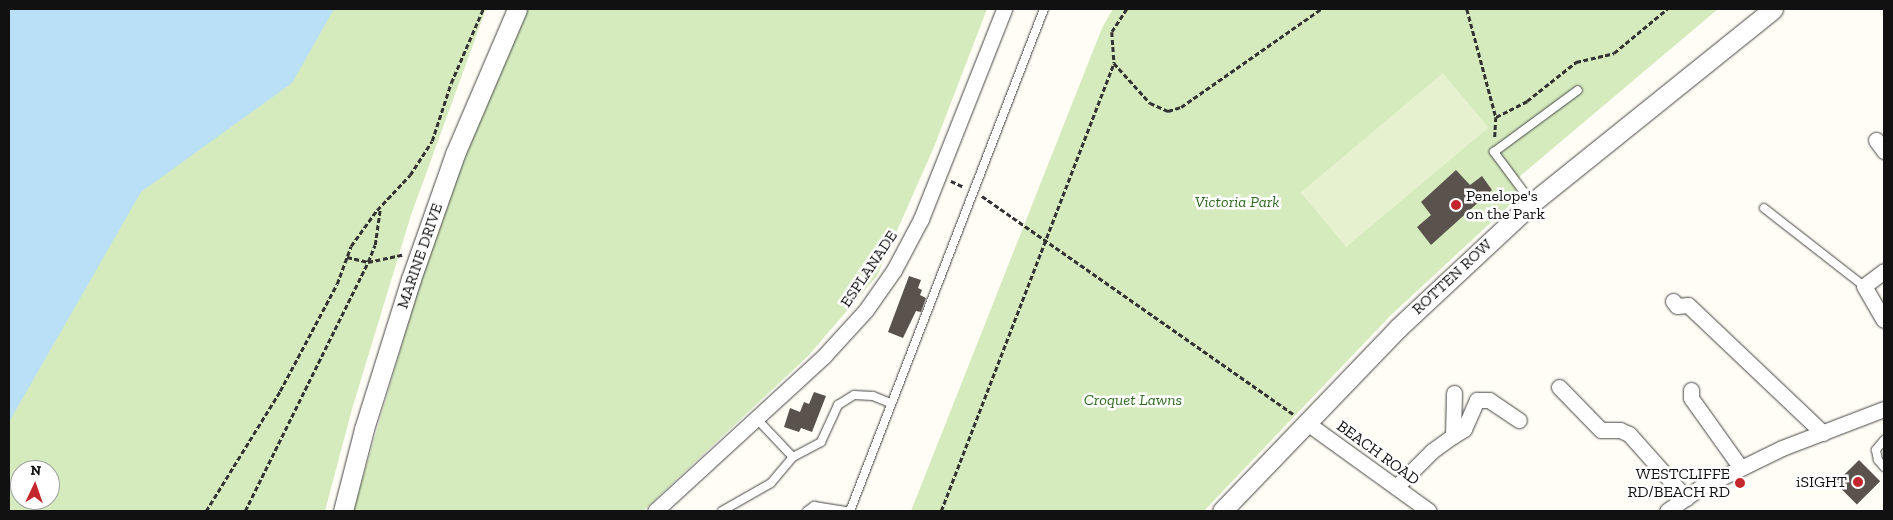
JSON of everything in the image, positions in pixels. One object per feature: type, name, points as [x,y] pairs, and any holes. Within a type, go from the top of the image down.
[{"type":"street","name":"MARINE DRIVE","points":[[343,511],[364,429],[411,278],[455,154],[517,9]]},
{"type":"street","name":"ESPLANADE","points":[[656,511],[755,417],[824,356],[866,310],[909,243],[938,176],[1004,9]]},
{"type":"street","name":"ROTTEN ROW","points":[[1222,511],[1398,328],[1532,203],[1773,9]]},
{"type":"street","points":[[1884,271],[1864,286],[1884,320]]},
{"type":"street","points":[[1673,301],[1677,306],[1688,305],[1822,433]]},
{"type":"street","points":[[1559,387],[1602,430],[1620,430],[1629,434],[1686,498]]},
{"type":"street","points":[[1691,390],[1691,398],[1741,468]]},
{"type":"street","points":[[1452,436],[1454,393]]},
{"type":"street","points":[[1396,487],[1432,451],[1464,429],[1477,400],[1489,400],[1519,420]]},
{"type":"street","points":[[1667,511],[1686,498],[1741,468],[1884,408]]},
{"type":"street","name":"BEACH ROAD","points":[[1307,423],[1426,510]]},
{"type":"lane","points":[[850,511],[890,403],[1044,9]]},
{"type":"lane","points":[[1532,203],[1494,152],[1578,90]]},
{"type":"lane","points":[[1764,208],[1864,286]]},
{"type":"lane","points":[[722,511],[771,483],[793,456],[821,442],[838,405],[854,395],[873,396],[890,403]]},
{"type":"lane","points":[[755,417],[793,456]]},
{"type":"lane","points":[[1884,440],[1876,450],[1878,460],[1884,467]]},
{"type":"lane","points":[[807,511],[814,506],[846,511]]},
{"type":"path","points":[[206,511],[280,390],[337,284],[351,246],[380,208],[410,175],[432,142],[451,83],[483,9]]},
{"type":"path","points":[[941,511],[1114,64],[1112,32],[1127,9]]},
{"type":"path","points":[[1114,64],[1155,108],[1175,110],[1321,9]]},
{"type":"path","points":[[1467,9],[1496,117],[1494,152]]},
{"type":"path","points":[[1496,117],[1527,101],[1576,62],[1614,54],[1667,9]]},
{"type":"path","points":[[938,176],[973,190],[1046,239],[1307,423]]},
{"type":"path","points":[[245,511],[376,245],[380,208]]},
{"type":"path","points":[[347,257],[368,262],[408,254]]},
{"type":"green space","points":[[9,9],[486,9],[411,215],[352,409],[325,511],[9,511]]},
{"type":"green space","points":[[526,9],[987,9],[934,147],[877,276],[808,356],[643,511],[353,511],[428,256],[491,88]]},
{"type":"green space","name":"Victoria Park","points":[[1113,9],[1718,9],[1520,176],[1513,202],[1391,315],[1204,511],[911,511],[1102,28]]},
{"type":"green space","points":[[1443,73],[1489,127],[1346,247],[1301,193]]},
{"type":"water","points":[[9,9],[334,9],[292,83],[141,192],[9,422]]},
{"type":"building","points":[[1456,170],[1470,185],[1482,176],[1492,190],[1431,245],[1417,227],[1431,215],[1421,202]]},
{"type":"building","points":[[909,276],[921,280],[918,288],[922,290],[920,295],[926,298],[921,312],[916,311],[903,338],[888,332]]},
{"type":"building","points":[[814,392],[826,396],[812,432],[801,428],[799,432],[784,427],[790,408],[800,412],[804,402],[809,404]]},
{"type":"building","points":[[1859,460],[1880,481],[1857,505],[1836,483]]},
{"type":"place","name":"Penelope's on the Park","points":[[1456,205]]},
{"type":"place","name":"iSIGHT","points":[[1858,482]]},
{"type":"place","name":"WESTCLIFFE RD/BEACH RD","points":[[1740,483]]},
{"type":"park label","name":"Croquet Lawns","points":[[1133,400]]}]
